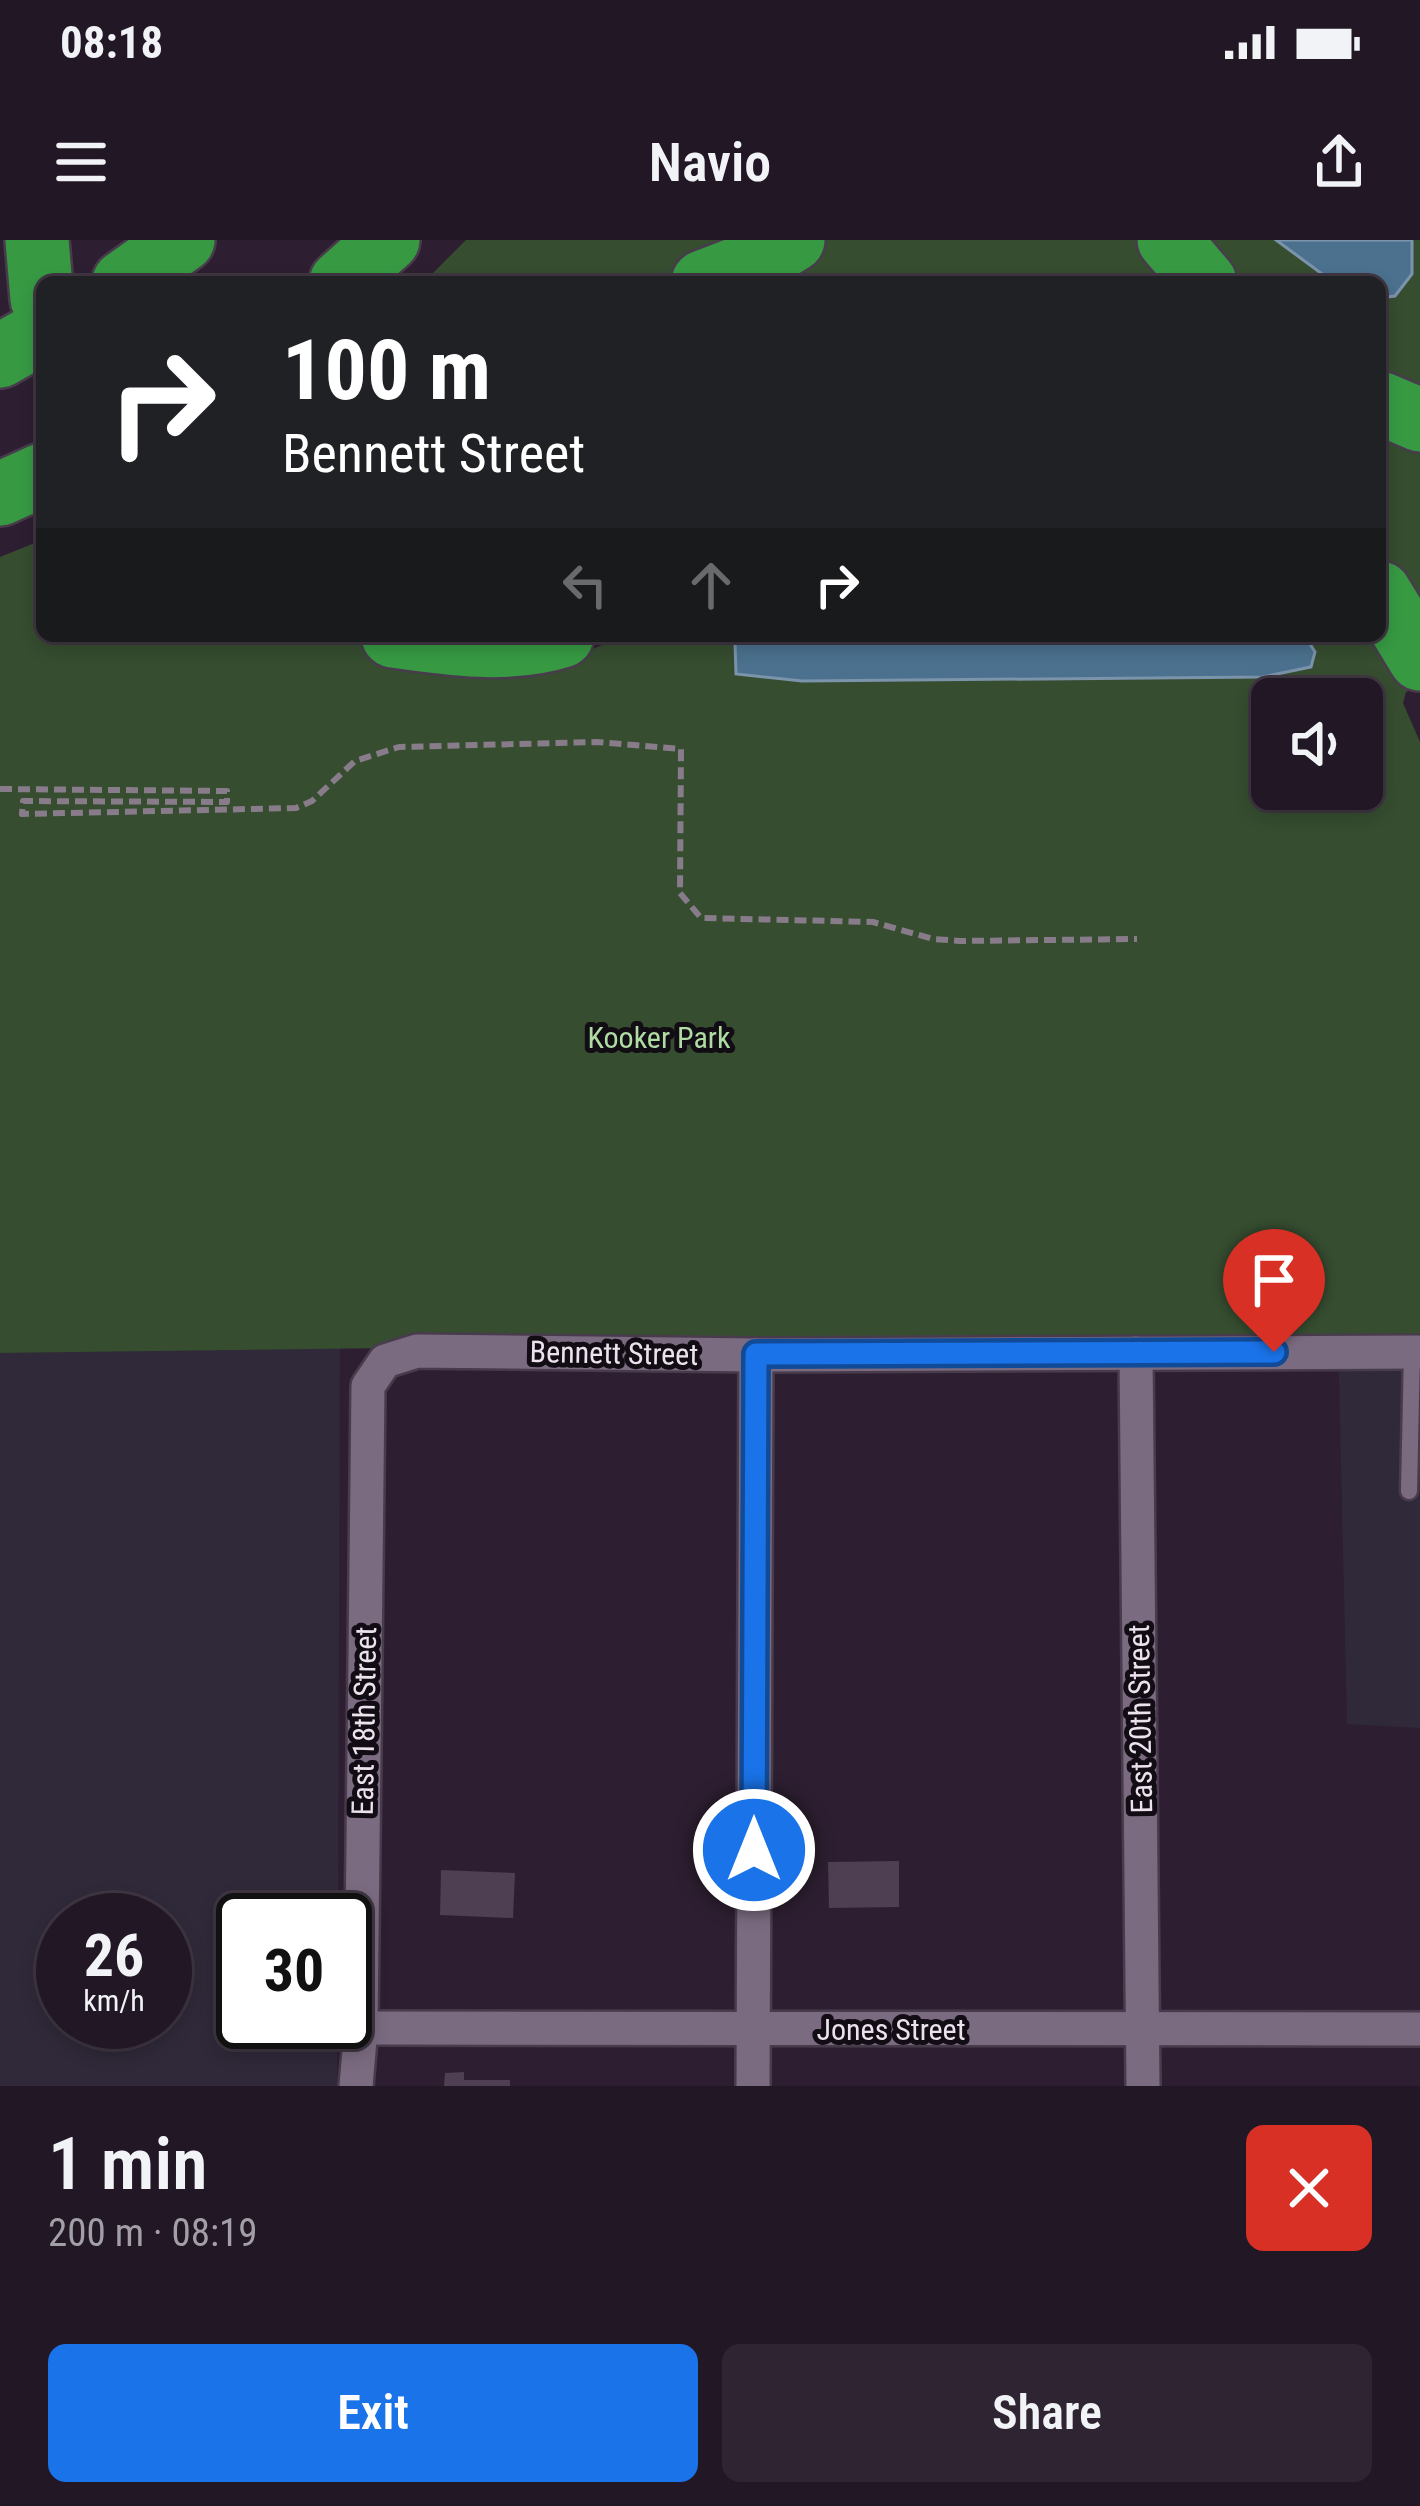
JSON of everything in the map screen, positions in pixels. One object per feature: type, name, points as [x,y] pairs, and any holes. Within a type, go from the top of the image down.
[{"type":"highway","points":[[29,331],[37,240]]},
{"type":"highway","points":[[129,276],[168,240]]},
{"type":"highway","points":[[131,276],[183,240]]},
{"type":"highway","points":[[348,276],[388,240]]},
{"type":"highway","points":[[717,276],[793,240]]},
{"type":"highway","points":[[1169,240],[1200,276]]},
{"type":"highway","points":[[1386,406],[1420,420]]},
{"type":"highway","points":[[0,498],[36,478]]},
{"type":"highway","points":[[0,498],[36,494]]},
{"type":"highway","points":[[1386,603],[1420,659]]},
{"type":"highway","points":[[436,642],[544,642]]},
{"type":"street","name":"Bennett Street","points":[[385,1361],[417,1351],[1416,1352]]},
{"type":"street","name":"East 20th Street","points":[[1136,1353],[1143,2086]]},
{"type":"street","points":[[753,2086],[756,1354]]},
{"type":"street","name":"East 18th Street","points":[[362,1893],[368,1386],[385,1361]]},
{"type":"street","name":"Jones Street","points":[[372,2028],[1420,2029]]},
{"type":"street","name":"East 18th Street","points":[[356,2086],[359,2049]]},
{"type":"lane","points":[[1409,1491],[1416,1352]]},
{"type":"path","points":[[0,789],[226,791],[227,802],[23,801],[22,814],[296,808],[312,801],[355,761],[399,747],[597,742],[681,749],[680,893],[701,918],[873,922],[933,939],[960,941],[1137,939]]},
{"type":"shaded area","points":[[1338,1335],[1420,1335],[1420,1728],[1347,1724]]},
{"type":"shaded area","points":[[340,1348],[338,1893],[216,1893],[216,2049],[337,2049],[337,2086],[0,2086],[0,1353]]},
{"type":"green space","points":[[466,240],[757,240],[670,276],[430,276]]},
{"type":"green space","points":[[821,240],[1151,240],[1180,276],[785,276]]},
{"type":"green space","points":[[1193,240],[1276,240],[1325,276],[1225,276]]},
{"type":"green space","points":[[1412,240],[1420,240],[1420,404],[1386,389],[1386,297],[1395,296],[1412,274]]},
{"type":"green space","points":[[1386,425],[1420,439],[1420,603],[1386,560]]},
{"type":"green space","name":"Kooker Park","points":[[36,542],[36,642],[366,642],[587,651],[610,642],[737,642],[1130,674],[1262,677],[1315,652],[1309,642],[1384,642],[1415,688],[1406,692],[1403,703],[1420,742],[1420,1335],[0,1353],[0,557]]},
{"type":"water","points":[[1276,240],[1412,240],[1412,274],[1395,296],[1386,297],[1386,276],[1325,276]]},
{"type":"water","points":[[1309,642],[1315,652],[1311,667],[1262,677],[802,681],[736,674],[735,643]]},
{"type":"building","points":[[899,1861],[899,1907],[829,1908],[828,1862]]},
{"type":"building","points":[[441,1870],[515,1873],[513,1918],[440,1915]]},
{"type":"building","points":[[464,2072],[464,2080],[510,2080],[510,2086],[444,2086],[445,2073]]},
{"type":"route","points":[[754,1850],[756,1354],[1274,1352]]}]
